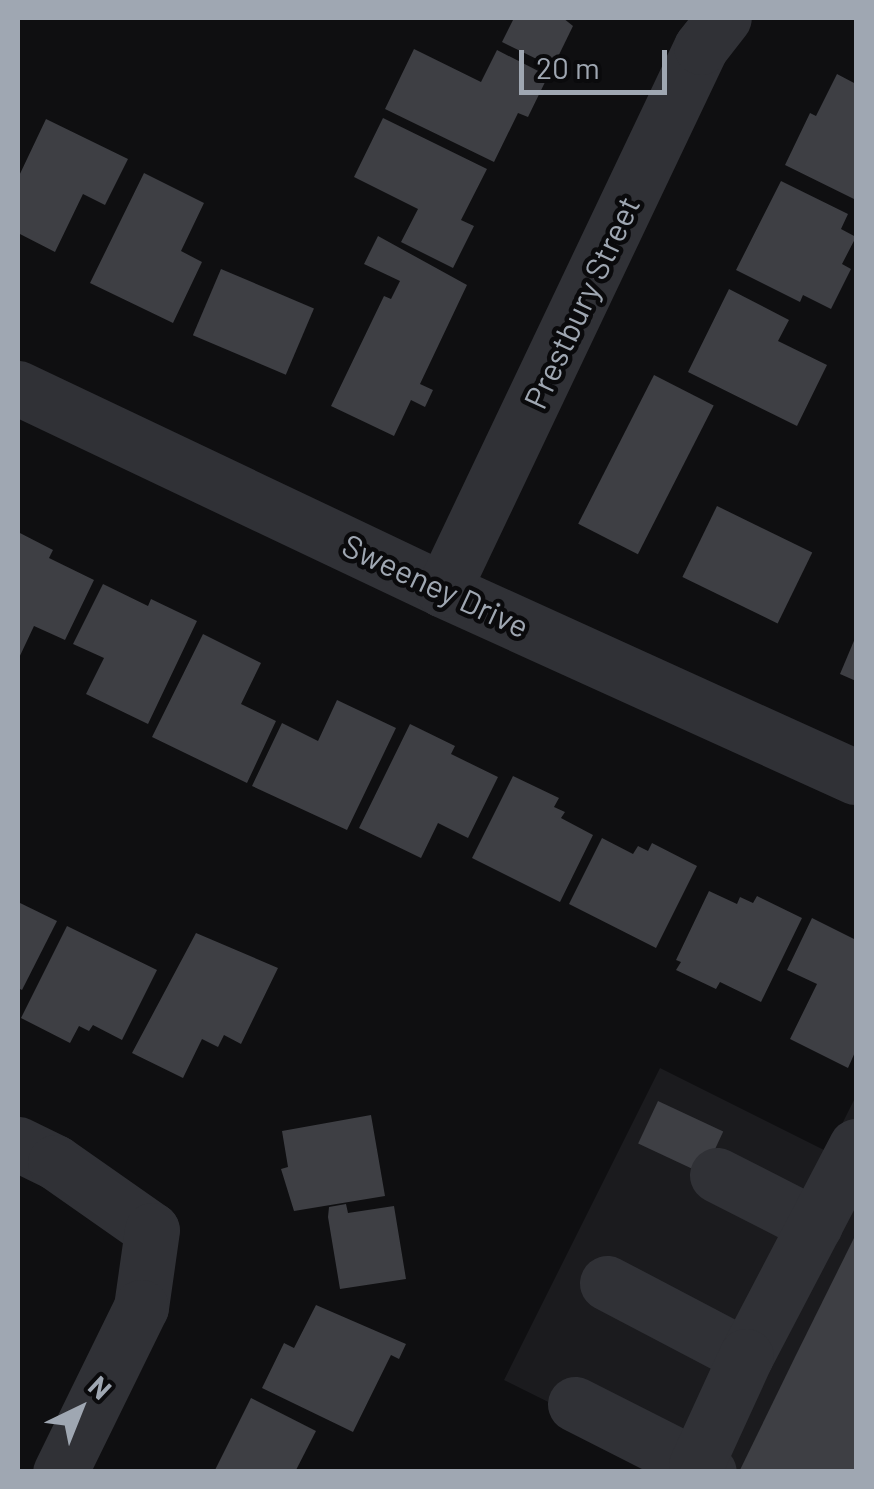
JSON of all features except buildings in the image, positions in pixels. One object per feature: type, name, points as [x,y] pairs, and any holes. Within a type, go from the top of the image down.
[{"type":"street","name":"Prestbury Street","points":[[443,590],[701,47],[724,18]]},
{"type":"street","name":"Sweeney Drive","points":[[18,388],[443,590],[856,777]]},
{"type":"street","points":[[18,1144],[55,1162],[152,1230],[141,1307],[60,1472]]},
{"type":"street","points":[[575,1404],[702,1468],[746,1356],[856,1146]]},
{"type":"street","points":[[717,1175],[815,1225]]},
{"type":"street","points":[[607,1283],[746,1356]]},
{"type":"shaded area","points":[[660,1068],[828,1152],[856,1096],[856,1471],[687,1471],[504,1380]]}]
